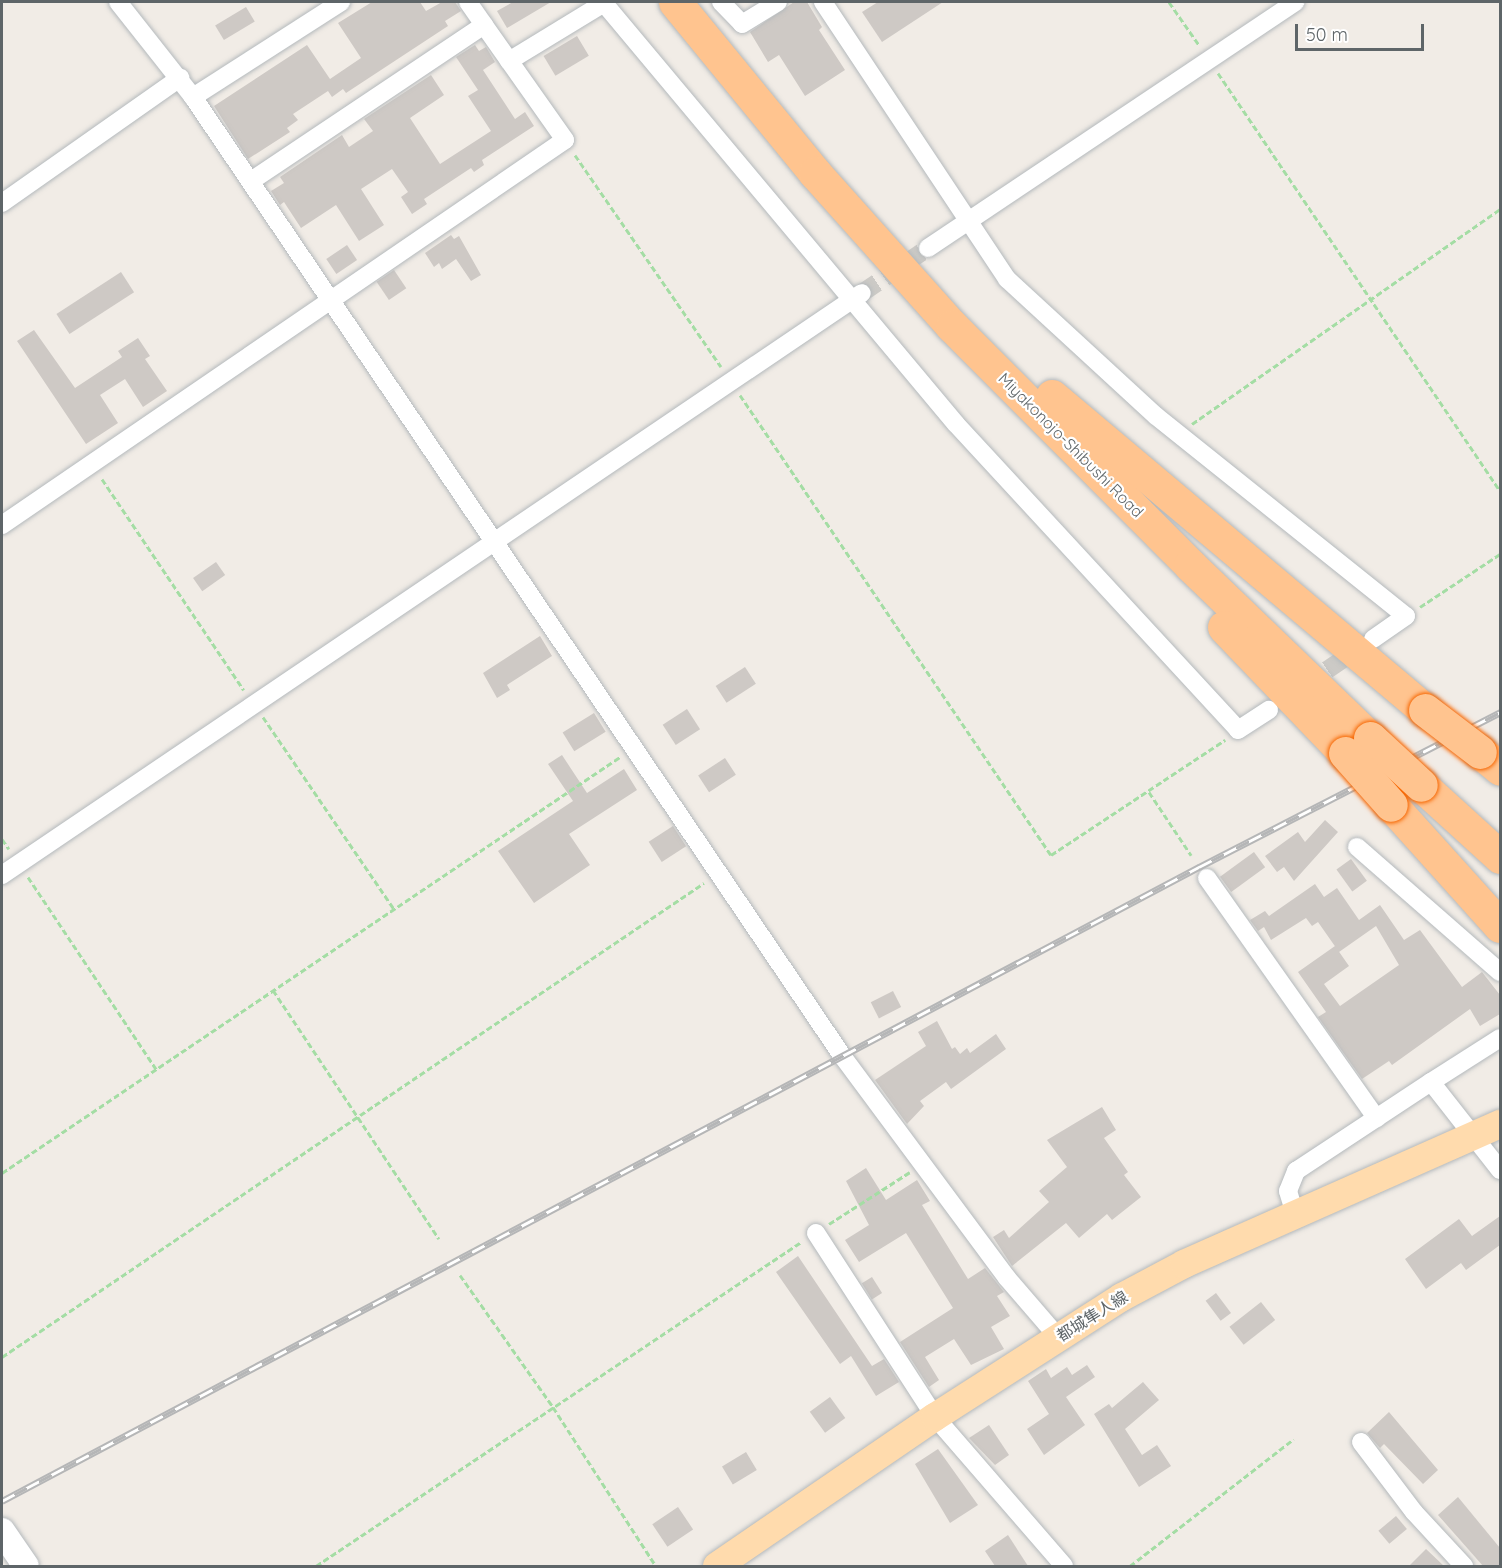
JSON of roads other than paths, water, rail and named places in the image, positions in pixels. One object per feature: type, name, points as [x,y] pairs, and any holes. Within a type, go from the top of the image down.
[{"type":"highway","name":"Miyakonojo-Shibushi Road","points":[[675,2],[815,173],[952,326],[1123,498],[1135,535],[1358,746]]},
{"type":"highway","points":[[815,173],[941,287],[1077,420],[1425,710],[1490,761]]},
{"type":"highway","points":[[1358,746],[1421,785],[1500,857]]},
{"type":"highway","points":[[1358,746],[1391,806],[1500,926]]},
{"type":"main road","name":"都城隼人線","points":[[717,1566],[935,1417],[1058,1337],[1184,1264],[1488,1130]]},
{"type":"street","points":[[117,2],[194,97],[718,873],[921,1165],[1007,1278],[1058,1337]]},
{"type":"street","points":[[194,97],[341,2]]},
{"type":"street","points":[[2,525],[565,140],[468,2]]},
{"type":"street","points":[[509,61],[603,2],[857,297],[956,424],[1238,730],[1269,710]]},
{"type":"street","points":[[721,2],[742,24],[778,2]]},
{"type":"street","points":[[823,2],[970,220],[1007,279],[1156,416],[1180,432],[1406,616],[1372,639]]},
{"type":"street","points":[[928,248],[1295,2]]},
{"type":"street","points":[[251,181],[484,25]]},
{"type":"street","points":[[2,203],[180,78]]},
{"type":"street","points":[[2,875],[730,380],[857,297]]},
{"type":"street","points":[[1357,846],[1500,972]]},
{"type":"street","points":[[1207,878],[1376,1118]]},
{"type":"street","points":[[1295,1214],[1288,1191],[1296,1171],[1500,1038]]},
{"type":"street","points":[[1431,1082],[1488,1130],[1500,1170]]},
{"type":"street","points":[[816,1233],[935,1417],[1064,1566]]},
{"type":"street","points":[[1361,1442],[1414,1512],[1464,1566]]},
{"type":"street","points":[[2,1531],[26,1566]]},
{"type":"tunnel","points":[[862,293],[928,248]]},
{"type":"tunnel","points":[[1305,685],[1361,647]]},
{"type":"railway","points":[[2,1501],[1199,867],[1500,712]]}]
